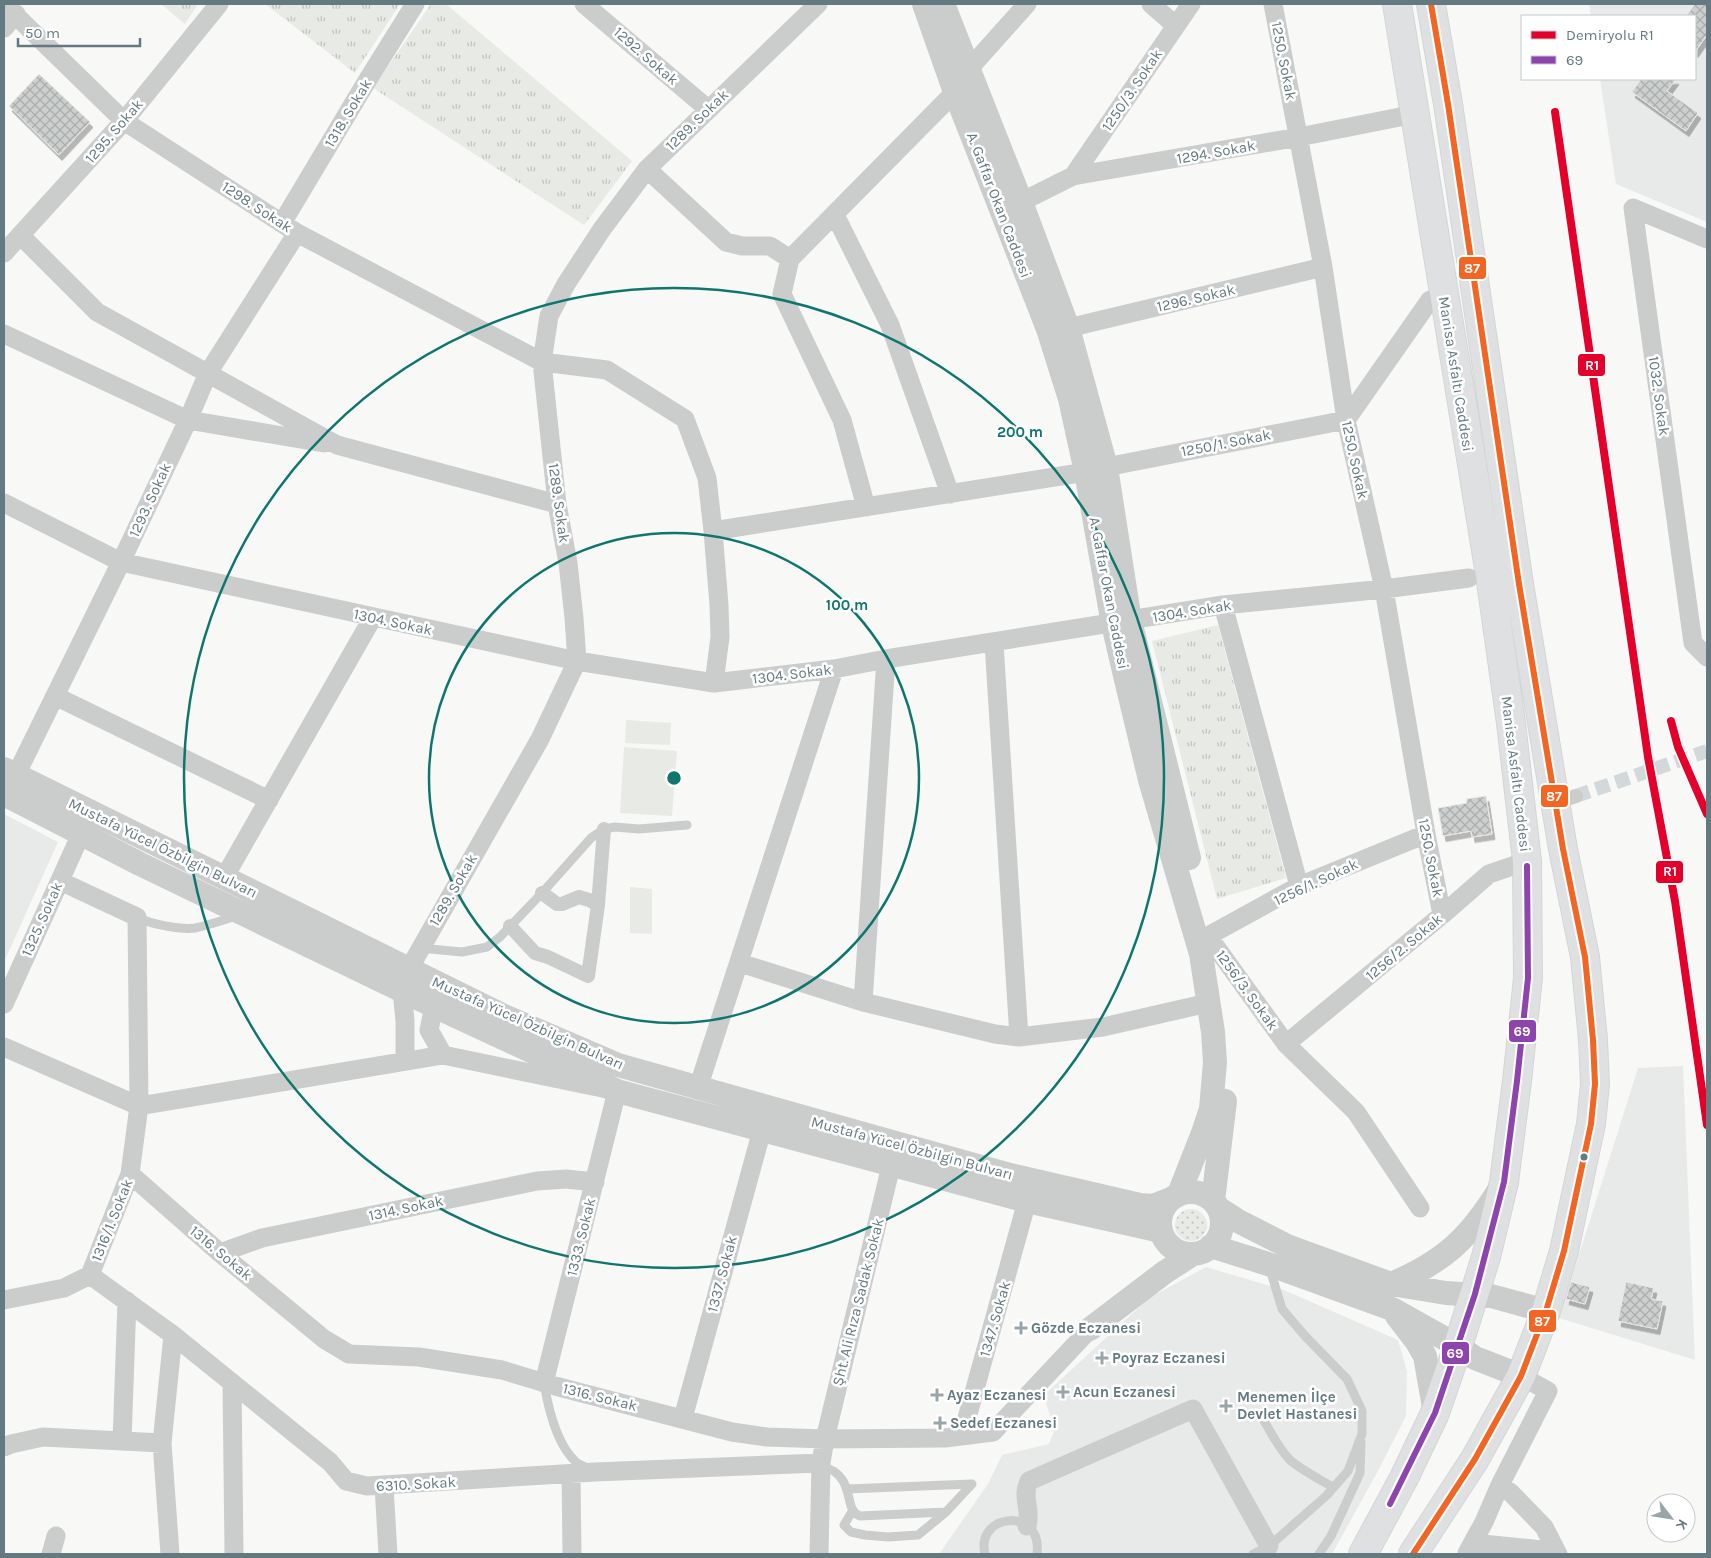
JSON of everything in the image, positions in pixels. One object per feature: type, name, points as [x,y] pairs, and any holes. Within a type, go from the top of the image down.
[{"type":"highway","name":"Manisa Asfaltı Caddesi","points":[[1363,1554],[1404,1478],[1435,1413],[1475,1294],[1504,1182],[1528,978],[1527,861],[1511,723],[1490,575],[1398,4]]},
{"type":"highway","name":"Manisa Asfaltı Caddesi","points":[[1413,1554],[1476,1459],[1521,1376],[1546,1311],[1564,1251],[1591,1124],[1595,1084],[1585,957],[1565,800],[1519,584],[1448,104],[1431,4]]},
{"type":"street","name":"1295. Sokak","points":[[4,253],[124,121],[219,4]]},
{"type":"street","name":"1318. Sokak","points":[[289,228],[367,81],[416,4]]},
{"type":"street","name":"1289. Sokak","points":[[405,979],[420,948],[540,738],[577,661],[568,563],[557,504],[542,362],[549,316],[566,284],[602,229],[647,169],[818,4]]},
{"type":"street","name":"A. Gaffar Okan Caddesi","points":[[924,4],[955,92],[1048,329],[1070,398],[1096,469]]},
{"type":"street","name":"A. Gaffar Okan Caddesi","points":[[943,4],[1022,202],[1068,328],[1096,469],[1121,622],[1150,780],[1201,954],[1213,1032],[1215,1062],[1211,1109],[1203,1133],[1175,1197]]},
{"type":"street","points":[[968,70],[1027,4]]},
{"type":"street","points":[[1151,4],[1175,25]]},
{"type":"street","name":"1250/3. Sokak","points":[[1073,176],[1191,4]]},
{"type":"street","name":"1250. Sokak","points":[[1273,4],[1323,267],[1346,420],[1384,589],[1442,916]]},
{"type":"street","name":"1292. Sokak","points":[[596,7],[708,109]]},
{"type":"street","name":"1298. Sokak","points":[[8,15],[124,121],[289,228],[542,362]]},
{"type":"street","points":[[866,507],[842,420],[782,294],[790,259],[955,92]]},
{"type":"street","name":"1294. Sokak","points":[[1022,202],[1073,176],[1299,137],[1415,114]]},
{"type":"street","points":[[647,169],[726,242],[742,246],[770,246],[790,259]]},
{"type":"street","name":"1032. Sokak","points":[[1707,239],[1633,208],[1692,643],[1707,657]]},
{"type":"street","points":[[835,214],[890,325],[950,494]]},
{"type":"street","name":"1293. Sokak","points":[[8,780],[55,696],[121,562],[208,373],[289,228]]},
{"type":"street","points":[[20,235],[97,312],[337,445]]},
{"type":"street","name":"1296. Sokak","points":[[1068,328],[1323,267]]},
{"type":"street","points":[[1346,420],[1430,300]]},
{"type":"street","points":[[4,334],[188,420],[337,445],[557,504]]},
{"type":"street","points":[[542,362],[607,370],[685,419],[707,478],[713,532],[720,637],[714,683]]},
{"type":"street","name":"1250/1. Sokak","points":[[713,532],[1096,469],[1346,420]]},
{"type":"street","name":"1304. Sokak","points":[[4,503],[121,562],[577,661],[714,683],[834,669],[1223,605],[1384,589],[1469,578]]},
{"type":"street","points":[[1223,605],[1299,886]]},
{"type":"street","points":[[224,878],[373,617]]},
{"type":"street","name":"A. Gaffar Okan Caddesi","points":[[1121,622],[1208,936],[1220,1005],[1225,1051],[1225,1106],[1216,1205]]},
{"type":"street","points":[[994,643],[1019,1037]]},
{"type":"street","points":[[863,1002],[886,659]]},
{"type":"street","points":[[698,1088],[834,669]]},
{"type":"street","points":[[55,696],[269,800]]},
{"type":"street","name":"Mustafa Yücel Özbilgin Bulvarı","points":[[8,780],[80,834],[244,914],[405,979],[504,1016],[618,1065],[1010,1175],[1140,1205],[1153,1206],[1175,1197]]},
{"type":"street","name":"Mustafa Yücel Özbilgin Bulvarı","points":[[8,780],[224,878],[405,979],[434,1006],[617,1091],[891,1166],[1164,1237]]},
{"type":"street","points":[[510,926],[535,953],[548,957],[588,976],[598,905],[604,828]]},
{"type":"street","name":"1325. Sokak","points":[[4,1004],[80,834]]},
{"type":"street","name":"1256/1. Sokak","points":[[1208,936],[1299,886],[1426,834]]},
{"type":"street","name":"1256/2. Sokak","points":[[1286,1044],[1442,916],[1489,874],[1527,861]]},
{"type":"street","points":[[60,880],[137,917],[140,1106]]},
{"type":"street","points":[[542,893],[557,904],[562,904],[579,897],[598,905]]},
{"type":"street","name":"1256/3. Sokak","points":[[1208,936],[1286,1044],[1356,1112],[1420,1208]]},
{"type":"street","points":[[740,962],[863,1002],[995,1034],[1019,1037],[1103,1027],[1208,1003]]},
{"type":"street","points":[[405,979],[405,1060]]},
{"type":"street","points":[[434,1006],[429,1030],[443,1055]]},
{"type":"street","points":[[4,1047],[140,1106],[443,1055],[617,1091]]},
{"type":"street","name":"1333. Sokak","points":[[544,1383],[617,1091]]},
{"type":"street","name":"1316/1. Sokak","points":[[90,1275],[130,1174],[140,1106]]},
{"type":"street","name":"1337. Sokak","points":[[683,1418],[762,1130]]},
{"type":"street","name":"Şht. Ali Rıza Sadak Sokak","points":[[825,1439],[891,1166]]},
{"type":"street","name":"1316. Sokak","points":[[130,1174],[220,1253],[324,1339],[348,1354],[419,1357],[502,1370],[544,1383],[732,1432],[767,1437],[825,1439],[945,1438],[993,1432],[1090,1329]]},
{"type":"street","name":"1314. Sokak","points":[[220,1253],[262,1238],[537,1181],[566,1179],[595,1182]]},
{"type":"street","points":[[1391,1284],[1409,1277],[1446,1255],[1465,1238],[1484,1214],[1504,1182]]},
{"type":"street","points":[[1546,1311],[1491,1296],[1446,1293],[1391,1284],[1287,1246],[1240,1222],[1197,1192],[1188,1192],[1175,1197],[1161,1214],[1160,1222],[1164,1237],[1179,1251],[1202,1250],[1268,1264],[1392,1309],[1458,1346],[1474,1358],[1521,1376],[1548,1390],[1500,1485],[1473,1551],[1543,1550],[1550,1554]]},
{"type":"street","name":"1347. Sokak","points":[[962,1436],[1027,1202]]},
{"type":"street","points":[[1090,1329],[1165,1272],[1218,1238],[1222,1218],[1216,1205]]},
{"type":"street","points":[[1090,1329],[1151,1264],[1164,1237]]},
{"type":"street","points":[[4,1300],[64,1288],[90,1275]]},
{"type":"street","name":"6310. Sokak","points":[[90,1275],[173,1335],[330,1462],[346,1481],[367,1486],[384,1486],[595,1472],[821,1464]]},
{"type":"street","points":[[122,1441],[127,1301]]},
{"type":"street","points":[[1392,1309],[1425,1356],[1435,1413]]},
{"type":"street","points":[[170,1554],[162,1443],[173,1335]]},
{"type":"street","points":[[232,1383],[234,1554]]},
{"type":"street","points":[[1027,1526],[1030,1516],[1025,1491],[1029,1481],[1193,1409],[1261,1550]]},
{"type":"street","points":[[4,1447],[43,1437],[162,1443]]},
{"type":"street","points":[[819,1554],[821,1464],[825,1439]]},
{"type":"street","points":[[571,1474],[572,1554]]},
{"type":"street","points":[[1500,1485],[1512,1493],[1544,1527],[1558,1554]]},
{"type":"street","points":[[384,1486],[388,1554]]},
{"type":"lane","points":[[420,948],[462,952],[487,948],[542,893],[591,838],[604,828],[639,829],[687,826]]},
{"type":"lane","points":[[137,917],[145,922],[160,925],[193,928],[244,914]]},
{"type":"lane","points":[[1268,1264],[1282,1309],[1305,1336],[1347,1379],[1362,1411],[1360,1473],[1331,1536],[1318,1554]]},
{"type":"lane","points":[[544,1383],[551,1416],[567,1450],[576,1462],[595,1472]]},
{"type":"lane","points":[[1264,1421],[1276,1442],[1289,1459],[1300,1468],[1333,1487]]},
{"type":"lane","points":[[1261,1550],[1292,1526],[1348,1472],[1362,1434]]},
{"type":"lane","points":[[821,1464],[834,1470],[845,1482],[852,1510],[856,1515],[946,1512]]},
{"type":"lane","points":[[847,1489],[972,1484],[946,1512],[918,1535],[888,1537],[864,1535],[846,1529],[844,1525],[852,1510]]},
{"type":"lane","points":[[985,1554],[984,1542],[987,1534],[1001,1522],[1010,1520],[1019,1521],[1027,1526],[1036,1539],[1037,1554]]},
{"type":"shaded area","points":[[1589,4],[1707,4],[1707,222],[1616,184],[1600,80],[1696,80],[1696,15],[1591,15]]},
{"type":"shaded area","points":[[4,814],[58,842],[4,962]]},
{"type":"shaded area","points":[[1683,1066],[1695,1360],[1559,1318],[1638,1068]]},
{"type":"shaded area","name":"Menemen İlçe Devlet Hastanesi","points":[[1206,1267],[1284,1290],[1398,1340],[1407,1371],[1406,1416],[1332,1554],[939,1554],[988,1484],[1002,1455],[1049,1444],[1055,1429],[1043,1396],[1149,1298]]},
{"type":"green space","points":[[161,4],[198,4],[185,24]]},
{"type":"green space","points":[[265,4],[400,4],[355,73]]},
{"type":"green space","points":[[431,4],[446,4],[632,161],[584,225],[373,88]]},
{"type":"green space","points":[[1218,625],[1286,878],[1217,899],[1152,641]]},
{"type":"green space","points":[[626,720],[671,723],[670,745],[625,743]]},
{"type":"green space","points":[[624,747],[677,751],[672,816],[620,813]]},
{"type":"green space","points":[[630,887],[652,889],[652,934],[630,933]]},
{"type":"green space","points":[[1191,1209],[1197,1210],[1202,1214],[1206,1219],[1206,1231],[1202,1236],[1197,1240],[1191,1241],[1185,1240],[1180,1236],[1176,1231],[1175,1225],[1176,1219],[1180,1214],[1185,1210]]},
{"type":"building","points":[[1695,4],[1707,4],[1707,35],[1696,51],[1696,15],[1687,15]]},
{"type":"building","points":[[39,74],[90,122],[59,155],[9,106]]},
{"type":"building","points":[[1640,80],[1675,80],[1667,91],[1698,113],[1686,131],[1632,92]]},
{"type":"building","points":[[1486,796],[1492,834],[1472,837],[1471,831],[1443,836],[1438,808],[1467,803],[1466,799]]},
{"type":"building","points":[[1571,1282],[1590,1287],[1585,1304],[1566,1299]]},
{"type":"building","points":[[1626,1282],[1654,1288],[1651,1299],[1663,1301],[1657,1329],[1618,1321]]},
{"type":"tunnel","points":[[1576,796],[1707,751]]},
{"type":"railway","points":[[1555,112],[1586,326]]},
{"type":"rail line","name":"R1","points":[[1555,112],[1648,757],[1675,901],[1707,1125]]},
{"type":"rail line","name":"R1","points":[[1671,721],[1678,747],[1707,814]]},
{"type":"transit line","name":"87","points":[[1413,1554],[1475,1459],[1521,1376],[1546,1311],[1564,1251],[1591,1124],[1595,1084],[1585,957],[1563,849],[1519,584],[1448,104],[1431,4]]},
{"type":"transit line","name":"69","points":[[1390,1504],[1435,1413],[1475,1294],[1504,1182],[1528,978],[1527,866]]},
{"type":"place","name":"Gözde Eczanesi","points":[[1021,1328]]},
{"type":"place","name":"Poyraz Eczanesi","points":[[1102,1358]]},
{"type":"place","name":"Acun Eczanesi","points":[[1063,1392]]},
{"type":"place","name":"Ayaz Eczanesi","points":[[937,1395]]},
{"type":"place","name":"Menemen İlçe Devlet Hastanesi","points":[[1226,1406]]},
{"type":"place","name":"Sedef Eczanesi","points":[[940,1423]]}]
